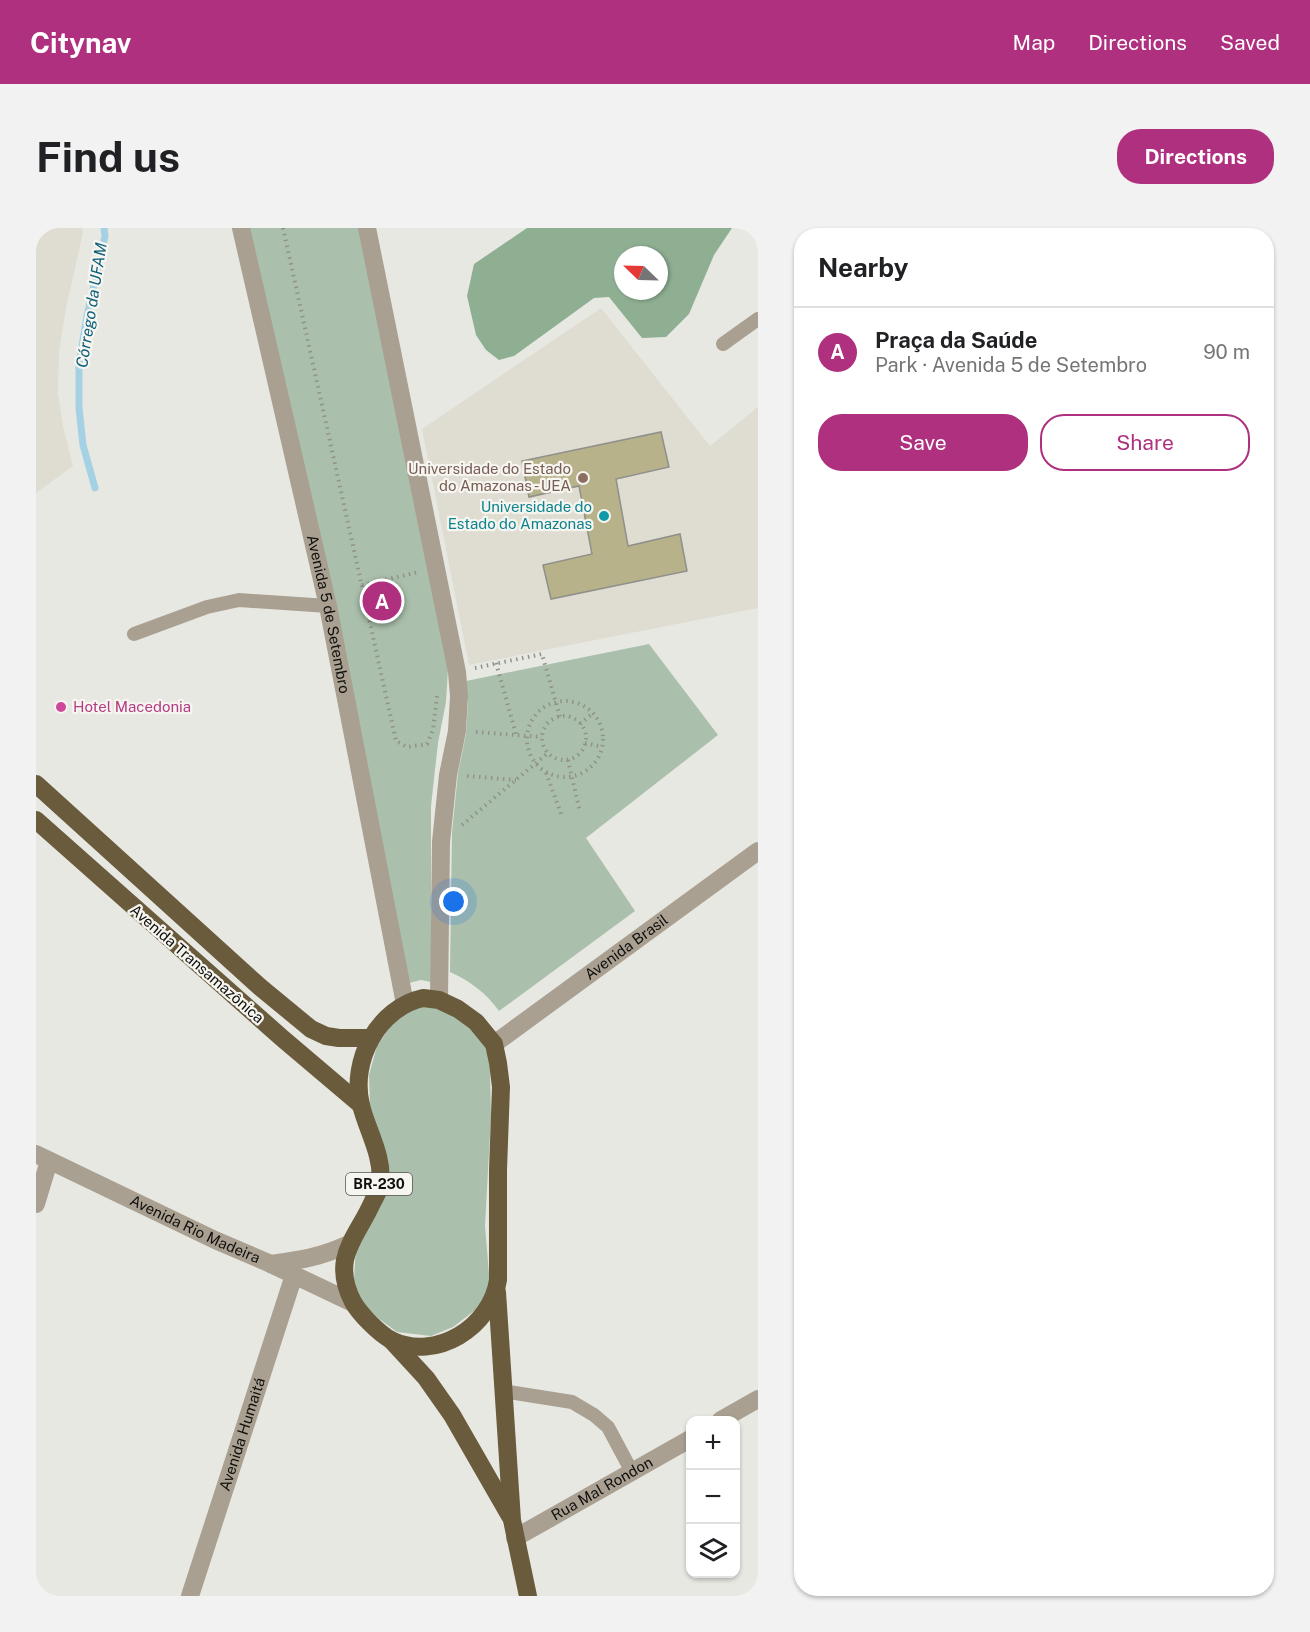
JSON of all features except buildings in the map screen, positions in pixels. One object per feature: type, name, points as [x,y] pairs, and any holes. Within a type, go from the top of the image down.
[{"type":"highway","name":"Avenida Transamazônica","points":[[36,785],[260,987],[310,1029],[326,1036],[339,1038],[371,1038]]},
{"type":"highway","name":"Avenida Transamazônica","points":[[36,820],[282,1038],[361,1104]]},
{"type":"highway","points":[[106,884],[125,865]]},
{"type":"highway","name":"BR-230","points":[[513,1529],[452,1415],[426,1378],[391,1340],[366,1319],[353,1303],[344,1269],[344,1258],[349,1244],[367,1215],[380,1185],[375,1148],[361,1104],[359,1086],[361,1067],[371,1038],[379,1025],[405,1004],[423,998],[439,1000],[458,1009],[476,1022],[494,1044],[498,1063],[501,1087],[497,1290],[513,1529],[528,1596]]},
{"type":"highway","name":"BR-230","points":[[391,1340],[422,1347],[441,1344],[460,1335],[482,1316],[497,1290]]},
{"type":"street","name":"Avenida 5 de Setembro","points":[[241,228],[328,606],[405,1004]]},
{"type":"street","points":[[367,228],[457,672],[459,696],[457,731],[448,775],[441,842],[439,1000]]},
{"type":"street","name":"Avenida Brasil","points":[[494,1044],[758,851]]},
{"type":"street","points":[[36,1204],[43,1158]]},
{"type":"street","name":"Avenida Rio Madeira","points":[[43,1158],[353,1303]]},
{"type":"street","points":[[271,1264],[328,1254],[349,1244]]},
{"type":"street","name":"Avenida Humaitá","points":[[190,1596],[294,1275]]},
{"type":"street","points":[[728,1416],[758,1399]]},
{"type":"street","name":"Rua Mal Rondon","points":[[513,1529],[632,1472],[686,1441]]},
{"type":"lane","points":[[723,344],[758,319]]},
{"type":"lane","points":[[134,634],[207,607],[239,600],[328,606]]},
{"type":"lane","points":[[503,1391],[572,1402],[608,1427],[632,1472]]},
{"type":"path","points":[[283,228],[396,741],[407,747],[427,744],[433,730],[437,686]]},
{"type":"path","points":[[414,562],[417,573]]},
{"type":"path","points":[[362,585],[417,573],[436,564]]},
{"type":"path","points":[[457,672],[542,654],[560,717]]},
{"type":"path","points":[[496,663],[516,734]]},
{"type":"path","points":[[568,701],[580,704],[593,713],[603,732],[599,756],[581,774],[557,777],[536,764],[530,755],[527,745],[530,724],[536,714],[555,702],[568,701]]},
{"type":"path","points":[[580,724],[593,713]]},
{"type":"path","points":[[560,717],[569,717],[580,724],[584,730],[585,742],[576,757],[561,760],[548,753],[542,736],[549,722],[560,717]]},
{"type":"path","points":[[457,731],[542,736]]},
{"type":"path","points":[[585,742],[602,747]]},
{"type":"path","points":[[441,842],[548,753]]},
{"type":"path","points":[[568,760],[580,812]]},
{"type":"path","points":[[546,772],[562,816]]},
{"type":"path","points":[[448,775],[516,780]]},
{"type":"shaded area","points":[[36,228],[82,228],[83,233],[66,308],[59,352],[58,393],[73,466],[36,493]]},
{"type":"shaded area","name":"Universidade do Estado do Amazonas - UEA","points":[[601,308],[710,446],[758,407],[758,608],[469,665],[422,429]]},
{"type":"green space","points":[[247,228],[361,228],[448,669],[446,702],[438,743],[431,806],[431,982],[421,980],[409,983]]},
{"type":"green space","points":[[527,228],[732,228],[714,255],[689,314],[666,337],[642,338],[609,297],[594,298],[514,356],[499,360],[486,350],[476,335],[467,296],[474,264]]},
{"type":"green space","points":[[649,644],[718,735],[586,838],[635,911],[499,1011],[477,988],[450,972],[452,832],[458,773],[466,734],[468,703],[466,681]]},
{"type":"green space","points":[[422,1006],[443,1007],[472,1027],[488,1050],[490,1070],[491,1116],[485,1226],[490,1286],[478,1308],[453,1327],[431,1336],[397,1332],[378,1318],[361,1301],[354,1279],[356,1246],[383,1142],[370,1105],[369,1075],[377,1046],[395,1020]]},
{"type":"waterway","name":"Córrego da UFAM","points":[[95,488],[83,445],[79,408],[79,364],[105,236],[104,228]]},
{"type":"place","name":"Universidade do Estado do Amazonas - UEA","points":[[583,478]]},
{"type":"place","name":"Universidade do Estado do Amazonas","points":[[604,516]]},
{"type":"place","name":"Praça da Saúde","points":[[382,601]]},
{"type":"place","name":"Hotel Macedonia","points":[[61,707]]}]
